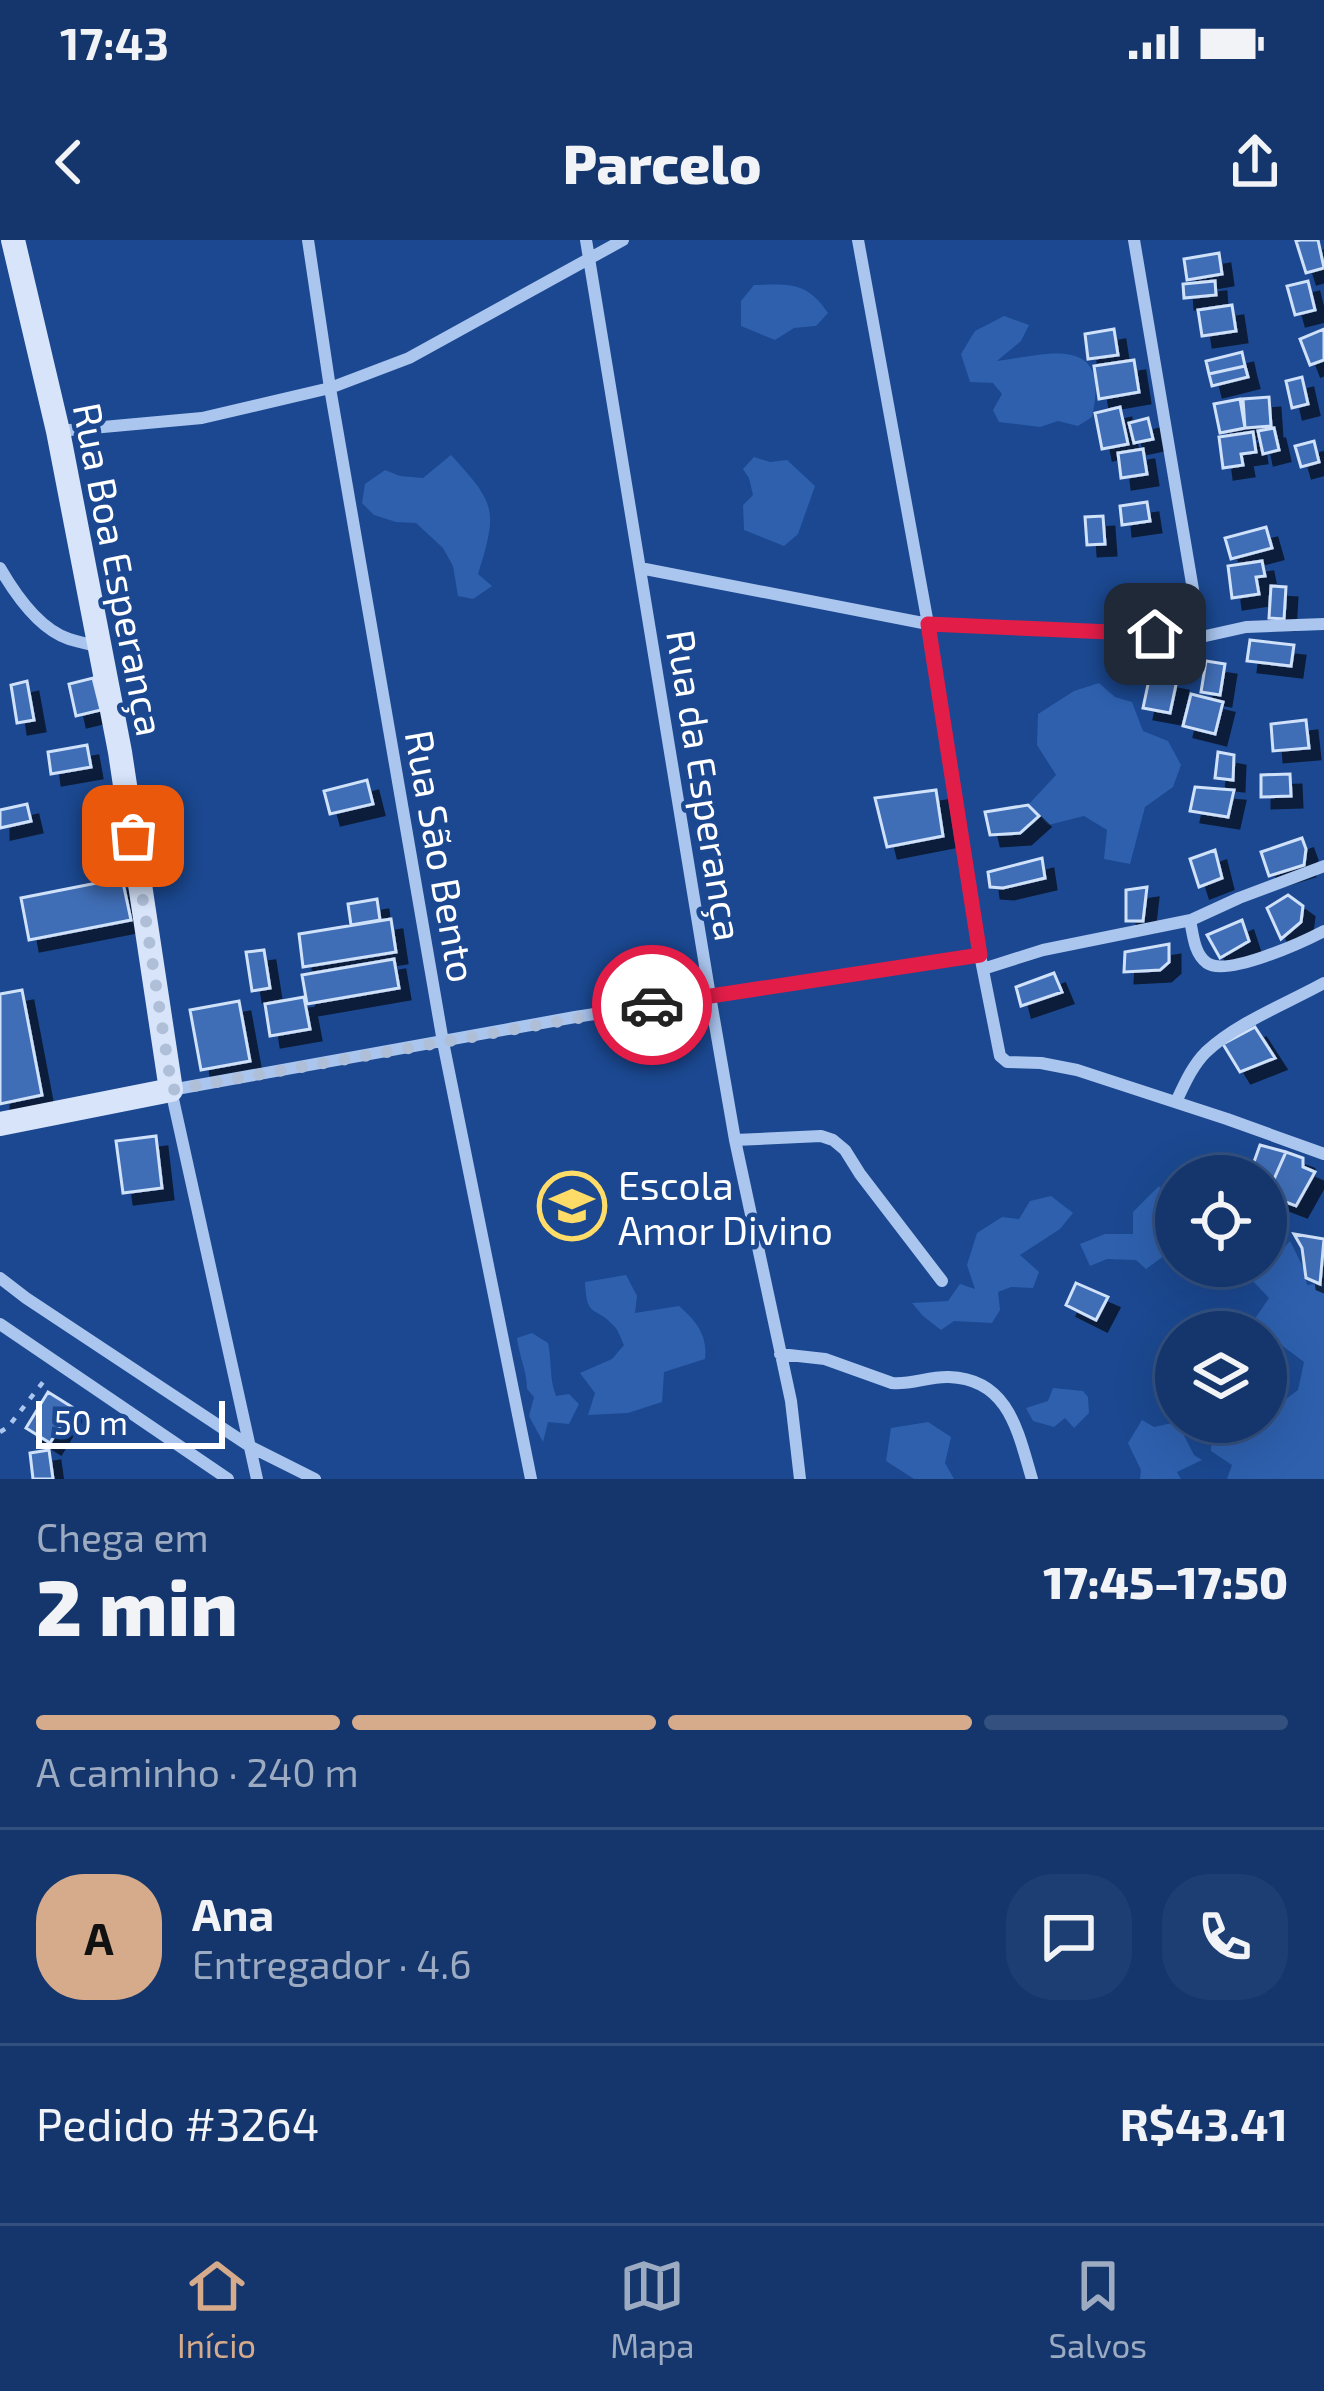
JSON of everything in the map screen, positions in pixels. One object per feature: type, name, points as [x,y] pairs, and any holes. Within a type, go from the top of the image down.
[{"type":"street","name":"Rua Boa Esperança","points":[[13,240],[58,431],[119,752],[172,1090],[256,1479]]},
{"type":"street","name":"Rua São Bento","points":[[308,240],[443,1042],[531,1479]]},
{"type":"street","name":"Rua da Esperança","points":[[586,240],[710,996],[735,1140],[791,1401],[800,1479]]},
{"type":"street","points":[[58,431],[202,418],[330,388],[409,358],[623,240]]},
{"type":"street","points":[[858,240],[1002,1060],[1077,1070],[1324,1154]]},
{"type":"street","points":[[1134,240],[1201,637]]},
{"type":"street","points":[[0,568],[12,589],[53,631],[98,646]]},
{"type":"street","points":[[640,568],[928,624],[1201,637],[1246,627],[1324,624]]},
{"type":"street","points":[[0,1124],[710,996],[982,962],[1190,920],[1324,866]]},
{"type":"street","points":[[1190,920],[1202,959],[1220,968],[1324,931]]},
{"type":"street","points":[[1176,1102],[1203,1055],[1223,1038],[1324,983]]},
{"type":"street","points":[[735,1140],[833,1139],[942,1281]]},
{"type":"street","points":[[0,1278],[251,1448],[315,1479]]},
{"type":"street","points":[[0,1324],[228,1479]]},
{"type":"street","points":[[780,1354],[825,1359],[892,1383],[943,1376],[984,1386],[1007,1406],[1032,1479]]},
{"type":"path","points":[[0,1432],[57,1362]]},
{"type":"shaded area","points":[[754,285],[805,290],[828,313],[816,326],[794,328],[775,340],[741,326],[741,301]]},
{"type":"shaded area","points":[[1004,316],[1029,325],[1021,341],[997,361],[1055,353],[1084,361],[1093,372],[1096,390],[1092,417],[1078,426],[1058,421],[1040,427],[999,422],[993,410],[1002,394],[993,383],[970,382],[961,354],[975,331]]},
{"type":"shaded area","points":[[451,455],[477,485],[489,509],[489,535],[478,574],[492,586],[473,599],[458,596],[453,566],[443,548],[416,523],[374,515],[362,503],[365,484],[385,470],[423,478]]},
{"type":"shaded area","points":[[754,457],[787,460],[815,486],[798,534],[784,546],[744,530],[743,505],[753,495],[743,469]]},
{"type":"shaded area","points":[[1099,683],[1115,697],[1132,702],[1143,731],[1168,741],[1181,765],[1173,787],[1145,807],[1130,864],[1104,859],[1107,830],[1084,816],[1048,825],[1028,805],[1056,775],[1037,745],[1038,714],[1074,691]]},
{"type":"shaded area","points":[[1155,1190],[1155,1262],[1146,1269],[1136,1260],[1107,1259],[1090,1266],[1080,1244],[1105,1234],[1133,1234],[1133,1212]]},
{"type":"shaded area","points":[[1051,1196],[1073,1213],[1060,1229],[1020,1255],[1039,1272],[1033,1288],[998,1292],[1000,1310],[992,1323],[954,1321],[941,1330],[923,1316],[912,1303],[948,1301],[960,1284],[975,1289],[967,1265],[977,1233],[1002,1217],[1019,1219],[1030,1201]]},
{"type":"shaded area","points":[[1290,1241],[1307,1285],[1324,1283],[1324,1479],[1227,1479],[1232,1465],[1211,1451],[1212,1443],[1287,1443],[1287,1398],[1298,1390],[1304,1362],[1287,1349],[1287,1311],[1260,1311],[1269,1298],[1259,1287],[1287,1287]]},
{"type":"shaded area","points":[[626,1275],[637,1296],[635,1313],[679,1306],[700,1329],[705,1359],[664,1372],[662,1402],[628,1413],[588,1415],[595,1393],[580,1373],[612,1359],[624,1345],[614,1326],[590,1307],[585,1282]]},
{"type":"shaded area","points":[[532,1333],[548,1343],[556,1396],[569,1394],[579,1404],[569,1424],[548,1422],[543,1442],[529,1416],[534,1397],[527,1389],[517,1338]]},
{"type":"shaded area","points":[[1053,1388],[1083,1391],[1088,1397],[1089,1413],[1074,1428],[1065,1418],[1054,1427],[1033,1421],[1026,1408],[1048,1401]]},
{"type":"shaded area","points":[[1142,1420],[1155,1427],[1155,1443],[1188,1443],[1202,1460],[1177,1472],[1181,1479],[1140,1479],[1141,1470],[1128,1443]]},
{"type":"shaded area","points":[[928,1422],[951,1437],[945,1463],[954,1479],[914,1479],[886,1461],[891,1428]]},
{"type":"building","points":[[1318,240],[1324,268],[1306,273],[1296,241]]},
{"type":"building","points":[[1219,253],[1222,274],[1187,280],[1184,259]]},
{"type":"building","points":[[1215,281],[1216,295],[1184,298],[1183,284]]},
{"type":"building","points":[[1308,281],[1315,310],[1295,315],[1287,286]]},
{"type":"building","points":[[1232,305],[1236,331],[1202,336],[1198,310]]},
{"type":"building","points":[[1114,329],[1118,355],[1088,359],[1085,334]]},
{"type":"building","points":[[1324,329],[1324,360],[1310,365],[1300,339]]},
{"type":"building","points":[[1242,352],[1245,366],[1209,374],[1206,361]]},
{"type":"building","points":[[1134,360],[1139,392],[1099,399],[1094,366]]},
{"type":"building","points":[[1245,366],[1248,377],[1212,386],[1209,374]]},
{"type":"building","points":[[1302,377],[1308,404],[1292,408],[1286,381]]},
{"type":"building","points":[[1269,397],[1271,426],[1245,428],[1243,399]]},
{"type":"building","points":[[1240,399],[1245,428],[1220,433],[1214,404]]},
{"type":"building","points":[[1120,407],[1128,444],[1102,449],[1095,413]]},
{"type":"building","points":[[1148,418],[1153,439],[1134,443],[1129,423]]},
{"type":"building","points":[[1274,428],[1279,450],[1263,454],[1258,431]]},
{"type":"building","points":[[1253,432],[1256,452],[1241,454],[1243,465],[1223,468],[1219,437]]},
{"type":"building","points":[[1314,441],[1319,462],[1301,467],[1295,446]]},
{"type":"building","points":[[1143,449],[1147,474],[1121,478],[1118,453]]},
{"type":"building","points":[[1147,502],[1150,521],[1122,525],[1120,506]]},
{"type":"building","points":[[1103,516],[1105,544],[1087,545],[1085,517]]},
{"type":"building","points":[[1266,527],[1272,548],[1231,559],[1225,538]]},
{"type":"building","points":[[1262,561],[1265,576],[1256,577],[1259,594],[1232,598],[1228,566]]},
{"type":"building","points":[[1271,586],[1286,587],[1284,619],[1269,618]]},
{"type":"building","points":[[1250,640],[1294,645],[1291,666],[1247,661]]},
{"type":"building","points":[[1206,661],[1225,664],[1220,695],[1201,692]]},
{"type":"building","points":[[1150,675],[1177,680],[1170,713],[1143,708]]},
{"type":"building","points":[[93,678],[101,710],[76,716],[69,684]]},
{"type":"building","points":[[27,681],[34,720],[17,723],[11,685]]},
{"type":"building","points":[[1191,694],[1223,702],[1215,734],[1183,726]]},
{"type":"building","points":[[1306,720],[1309,748],[1273,751],[1271,724]]},
{"type":"building","points":[[87,745],[91,767],[51,774],[48,752]]},
{"type":"building","points":[[1218,752],[1234,755],[1233,780],[1215,778]]},
{"type":"building","points":[[1290,774],[1291,796],[1261,797],[1261,775]]},
{"type":"building","points":[[367,780],[373,804],[330,814],[324,791]]},
{"type":"building","points":[[1195,787],[1234,790],[1228,817],[1190,811]]},
{"type":"building","points":[[936,790],[943,836],[887,847],[875,798]]},
{"type":"building","points":[[27,804],[31,821],[0,828],[0,810]]},
{"type":"building","points":[[1028,805],[1039,816],[1020,833],[990,835],[985,812]]},
{"type":"building","points":[[1302,838],[1304,865],[1269,876],[1261,852]]},
{"type":"building","points":[[117,839],[123,869],[103,873],[96,843]]},
{"type":"building","points":[[1215,850],[1222,878],[1199,887],[1190,859]]},
{"type":"building","points":[[1042,858],[1045,878],[990,887],[988,872]]},
{"type":"building","points":[[122,878],[131,920],[29,940],[21,898]]},
{"type":"building","points":[[1147,887],[1143,921],[1126,921],[1126,890]]},
{"type":"building","points":[[1288,895],[1303,906],[1301,922],[1281,939],[1267,908]]},
{"type":"building","points":[[377,899],[380,920],[351,925],[348,904]]},
{"type":"building","points":[[391,919],[396,952],[303,967],[299,934]]},
{"type":"building","points":[[1242,920],[1249,941],[1220,958],[1207,935]]},
{"type":"building","points":[[1169,944],[1169,962],[1160,970],[1124,972],[1125,952]]},
{"type":"building","points":[[264,950],[270,988],[252,991],[246,952]]},
{"type":"building","points":[[394,959],[399,988],[307,1004],[302,975]]},
{"type":"building","points":[[1054,973],[1062,992],[1021,1006],[1016,987]]},
{"type":"building","points":[[22,990],[42,1095],[0,1104],[0,994]]},
{"type":"building","points":[[304,997],[310,1029],[270,1036],[265,1004]]},
{"type":"building","points":[[239,1001],[250,1061],[201,1070],[190,1010]]},
{"type":"building","points":[[1255,1027],[1275,1058],[1240,1072],[1223,1044]]},
{"type":"building","points":[[156,1136],[162,1188],[123,1193],[116,1141]]},
{"type":"building","points":[[1260,1145],[1286,1152],[1285,1155],[1256,1155]]},
{"type":"building","points":[[1285,1155],[1303,1158],[1303,1167],[1315,1172],[1296,1206],[1287,1203]]},
{"type":"building","points":[[1294,1234],[1324,1239],[1320,1284],[1306,1278],[1302,1248]]},
{"type":"building","points":[[1076,1283],[1108,1297],[1096,1320],[1066,1305]]},
{"type":"building","points":[[48,1392],[72,1407],[50,1443],[26,1428]]},
{"type":"building","points":[[49,1450],[53,1479],[33,1479],[30,1453]]},
{"type":"way so far","points":[[133,836],[172,1090],[652,1005]]},
{"type":"place","name":"Escola Amor Divino","points":[[572,1206]]},
{"type":"route","points":[[652,1005],[980,955],[928,624],[1155,634]]}]
